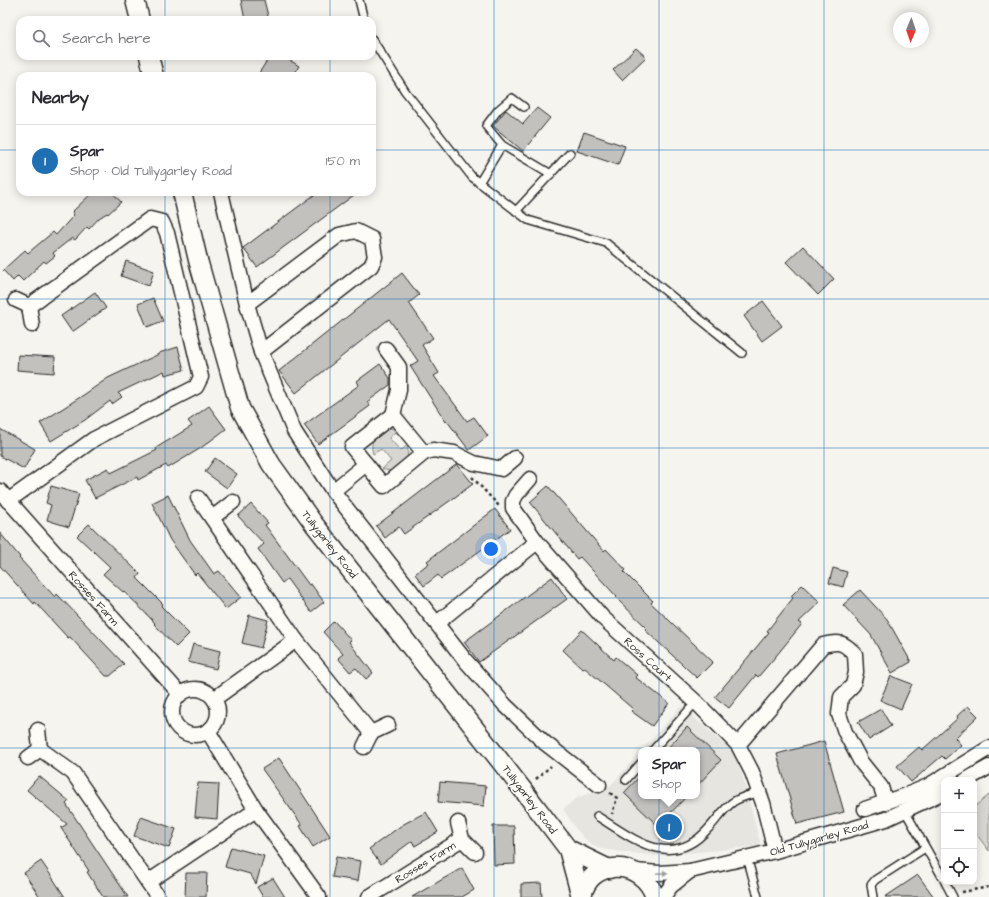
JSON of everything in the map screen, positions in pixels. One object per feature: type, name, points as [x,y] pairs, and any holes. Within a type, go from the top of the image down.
[{"type":"street","points":[[135,0],[139,16]]},
{"type":"street","points":[[150,60],[153,72]]},
{"type":"street","name":"Tullygarley Road","points":[[183,196],[198,260],[240,408],[271,464],[314,524],[568,849],[582,897]]},
{"type":"street","points":[[222,196],[247,304],[261,352],[294,431],[333,491],[465,660],[505,705],[562,756],[599,785]]},
{"type":"street","name":"Rosses Farm","points":[[28,306],[150,220],[162,222],[167,233],[201,377],[200,383],[94,439],[4,496],[180,694]]},
{"type":"street","points":[[247,304],[339,235],[356,231],[372,239],[375,258],[372,266],[261,352]]},
{"type":"street","points":[[16,300],[28,306],[32,325]]},
{"type":"street","points":[[386,349],[399,367],[399,390],[393,414],[352,447],[384,486],[424,453],[433,450],[454,453],[474,463],[502,469],[515,458]]},
{"type":"street","points":[[393,414],[424,453]]},
{"type":"street","points":[[333,491],[366,464]]},
{"type":"street","points":[[514,508],[513,501],[516,495],[530,479]]},
{"type":"street","points":[[198,498],[296,640],[371,733]]},
{"type":"street","points":[[212,518],[233,502]]},
{"type":"street","name":"Ross Court","points":[[514,508],[537,542],[603,618],[696,702],[738,745],[752,772],[759,792],[775,851]]},
{"type":"street","points":[[437,623],[537,542]]},
{"type":"street","points":[[214,699],[296,640]]},
{"type":"street","points":[[738,745],[823,645],[837,642],[846,645],[855,654],[856,672],[853,685],[841,697],[839,714],[845,732],[860,762],[881,787],[886,803]]},
{"type":"street","points":[[192,689],[210,694],[214,699],[217,706],[217,720],[208,731],[201,735],[185,733],[174,722],[172,708],[180,694],[192,689]]},
{"type":"street","points":[[364,747],[371,733],[388,725]]},
{"type":"street","points":[[38,730],[40,749],[73,773],[158,897]]},
{"type":"street","points":[[208,731],[256,810],[319,897]]},
{"type":"street","points":[[864,809],[886,803],[928,786],[989,748]]},
{"type":"street","points":[[28,758],[40,749]]},
{"type":"street","points":[[971,777],[989,767]]},
{"type":"street","name":"Old Tullygarley Road","points":[[635,871],[659,873],[690,871],[775,851],[886,819],[941,793]]},
{"type":"street","points":[[148,882],[256,810]]},
{"type":"street","name":"Rosses Farm","points":[[458,823],[462,839],[475,852]]},
{"type":"street","name":"Rosses Farm","points":[[369,897],[462,839]]},
{"type":"street","name":"Tullygarley Road","points":[[568,849],[609,869]]},
{"type":"street","points":[[582,897],[587,884],[594,876],[609,869],[625,868],[635,871],[644,878],[651,886],[655,897]]},
{"type":"street","name":"Old Tullygarley Road","points":[[663,897],[671,886],[690,871]]},
{"type":"lane","points":[[359,0],[363,16]]},
{"type":"lane","points":[[376,45],[405,91],[472,177],[479,183],[528,220],[606,243],[742,353]]},
{"type":"lane","points":[[524,107],[512,98],[498,110],[486,126],[502,145],[551,174]]},
{"type":"lane","points":[[479,183],[502,145]]},
{"type":"lane","points":[[516,211],[570,153]]},
{"type":"lane","points":[[656,747],[696,702]]},
{"type":"lane","points":[[626,780],[638,767]]},
{"type":"lane","points":[[598,816],[647,846],[661,850],[684,848],[694,844],[704,835],[733,802],[759,792]]},
{"type":"lane","points":[[905,811],[941,876]]},
{"type":"lane","points":[[873,897],[871,885],[875,880],[925,848]]},
{"type":"lane","points":[[747,857],[758,897]]},
{"type":"lane","points":[[946,885],[953,896]]},
{"type":"path","points":[[463,457],[462,467],[504,511],[514,508]]},
{"type":"path","points":[[523,790],[562,756]]},
{"type":"path","points":[[599,785],[617,798],[610,824]]},
{"type":"path","points":[[953,896],[989,887]]},
{"type":"shaded area","points":[[390,428],[397,430],[389,438],[401,451],[407,445],[408,451],[405,462],[398,469],[394,470],[382,469],[391,461],[381,449],[373,454],[372,449],[373,441],[377,434]]},
{"type":"shaded area","points":[[681,706],[732,751],[742,774],[761,846],[656,856],[600,849],[587,841],[576,829],[563,809],[577,798],[611,785],[638,754],[638,799],[700,799],[700,747],[645,747]]},
{"type":"shaded area","points":[[989,795],[989,851],[977,835],[977,805]]},
{"type":"building","points":[[241,0],[264,0],[268,16],[244,16]]},
{"type":"building","points":[[636,48],[646,57],[622,80],[613,70]]},
{"type":"building","points":[[267,60],[289,60],[299,66],[295,72],[260,72]]},
{"type":"building","points":[[537,108],[550,118],[523,151],[493,126],[506,110],[523,124]]},
{"type":"building","points":[[584,132],[625,146],[618,165],[577,151]]},
{"type":"building","points":[[89,196],[116,196],[121,202],[108,214],[107,213],[99,218],[89,229],[87,227],[75,240],[72,238],[53,253],[55,256],[46,263],[44,261],[23,281],[18,276],[13,281],[3,270],[25,250],[28,253],[53,232],[56,235],[74,215],[72,212]]},
{"type":"building","points":[[313,196],[353,196],[257,267],[243,248]]},
{"type":"building","points":[[803,246],[834,279],[818,295],[786,262]]},
{"type":"building","points":[[126,261],[154,271],[149,286],[121,276]]},
{"type":"building","points":[[402,273],[419,295],[409,303],[433,338],[422,345],[439,373],[434,376],[467,421],[474,417],[488,436],[469,450],[447,421],[446,422],[410,366],[418,361],[389,319],[296,393],[279,371]]},
{"type":"building","points":[[95,292],[106,308],[72,332],[61,316]]},
{"type":"building","points":[[153,298],[163,321],[147,327],[138,304]]},
{"type":"building","points":[[763,301],[782,326],[762,341],[744,316]]},
{"type":"building","points":[[178,347],[184,370],[165,375],[164,371],[118,393],[122,397],[112,404],[110,401],[85,420],[51,441],[40,423],[108,378],[159,353]]},
{"type":"building","points":[[18,355],[55,357],[54,373],[17,370]]},
{"type":"building","points":[[380,364],[390,378],[390,385],[367,402],[370,406],[318,444],[304,425],[359,385],[357,381]]},
{"type":"building","points":[[209,406],[226,429],[201,448],[168,468],[166,465],[138,480],[137,477],[95,498],[85,480],[108,468],[111,473],[157,450],[156,448],[192,426],[188,421]]},
{"type":"building","points":[[0,429],[35,449],[24,469],[0,456]]},
{"type":"building","points":[[215,458],[237,474],[227,488],[205,472]]},
{"type":"building","points":[[457,464],[473,484],[404,534],[399,527],[385,538],[376,526]]},
{"type":"building","points":[[51,486],[79,494],[69,527],[47,520],[51,505],[46,503]]},
{"type":"building","points":[[548,486],[604,551],[606,549],[626,570],[624,572],[653,601],[651,603],[713,662],[697,678],[645,630],[647,628],[616,598],[617,597],[580,557],[577,559],[530,502]]},
{"type":"building","points":[[168,495],[190,540],[214,574],[219,571],[241,597],[226,609],[197,573],[195,575],[170,540],[152,503]]},
{"type":"building","points":[[251,504],[268,523],[265,525],[309,585],[311,584],[324,602],[311,612],[287,579],[282,583],[258,549],[264,544],[238,516]]},
{"type":"building","points":[[495,509],[510,529],[441,579],[438,575],[424,586],[415,574],[429,563],[427,561]]},
{"type":"building","points":[[89,524],[140,574],[137,578],[163,604],[161,606],[189,634],[176,647],[124,591],[123,592],[103,574],[110,567],[77,536]]},
{"type":"building","points":[[0,533],[20,557],[19,558],[55,597],[57,594],[124,664],[110,676],[106,676],[35,602],[34,604],[0,566]]},
{"type":"building","points":[[833,568],[847,572],[843,587],[829,583]]},
{"type":"building","points":[[552,577],[567,599],[479,662],[464,642]]},
{"type":"building","points":[[802,585],[820,602],[799,622],[802,624],[776,656],[758,677],[756,675],[729,708],[715,697],[769,632],[767,631],[793,598],[791,596]]},
{"type":"building","points":[[860,590],[887,619],[911,662],[892,673],[871,635],[843,605]]},
{"type":"building","points":[[249,615],[268,620],[261,648],[242,643]]},
{"type":"building","points":[[334,621],[351,640],[349,642],[373,673],[366,679],[356,668],[350,672],[338,658],[343,654],[323,632]]},
{"type":"building","points":[[582,630],[614,660],[616,657],[637,675],[635,677],[669,703],[652,726],[631,711],[633,709],[585,668],[583,669],[563,650]]},
{"type":"building","points":[[193,644],[220,651],[216,669],[188,662]]},
{"type":"building","points":[[891,676],[912,684],[901,709],[880,700]]},
{"type":"building","points":[[968,706],[978,716],[955,738],[961,745],[945,759],[942,756],[911,782],[897,766],[919,747],[922,750],[958,718],[957,716]]},
{"type":"building","points":[[881,709],[891,726],[869,740],[858,722]]},
{"type":"building","points":[[687,727],[721,760],[700,783],[700,747],[669,747]]},
{"type":"building","points":[[824,741],[844,812],[797,824],[777,754]]},
{"type":"building","points":[[279,758],[330,836],[313,847],[300,826],[302,825],[262,769]]},
{"type":"building","points":[[39,776],[69,801],[66,804],[128,897],[103,897],[87,872],[89,871],[61,828],[67,824],[27,790]]},
{"type":"building","points":[[638,778],[638,799],[684,799],[658,826],[624,793]]},
{"type":"building","points":[[440,782],[486,786],[484,806],[438,802]]},
{"type":"building","points":[[198,783],[219,784],[217,819],[195,817]]},
{"type":"building","points":[[426,812],[438,832],[415,846],[412,841],[381,864],[369,849],[402,825]]},
{"type":"building","points":[[141,817],[176,829],[169,848],[134,836]]},
{"type":"building","points":[[493,826],[514,826],[515,864],[494,865]]},
{"type":"building","points":[[231,847],[264,856],[256,884],[250,874],[225,867]]},
{"type":"building","points":[[336,857],[361,861],[358,881],[332,877]]},
{"type":"building","points":[[41,861],[65,897],[40,897],[24,873]]},
{"type":"building","points":[[462,868],[474,890],[462,897],[412,897]]},
{"type":"building","points":[[186,873],[207,873],[206,897],[185,897]]},
{"type":"building","points":[[918,875],[934,897],[885,897]]},
{"type":"building","points":[[273,878],[285,897],[263,897],[257,887]]},
{"type":"building","points":[[541,883],[542,897],[521,897],[521,884]]},
{"type":"place","name":"Spar","points":[[669,827]]}]
